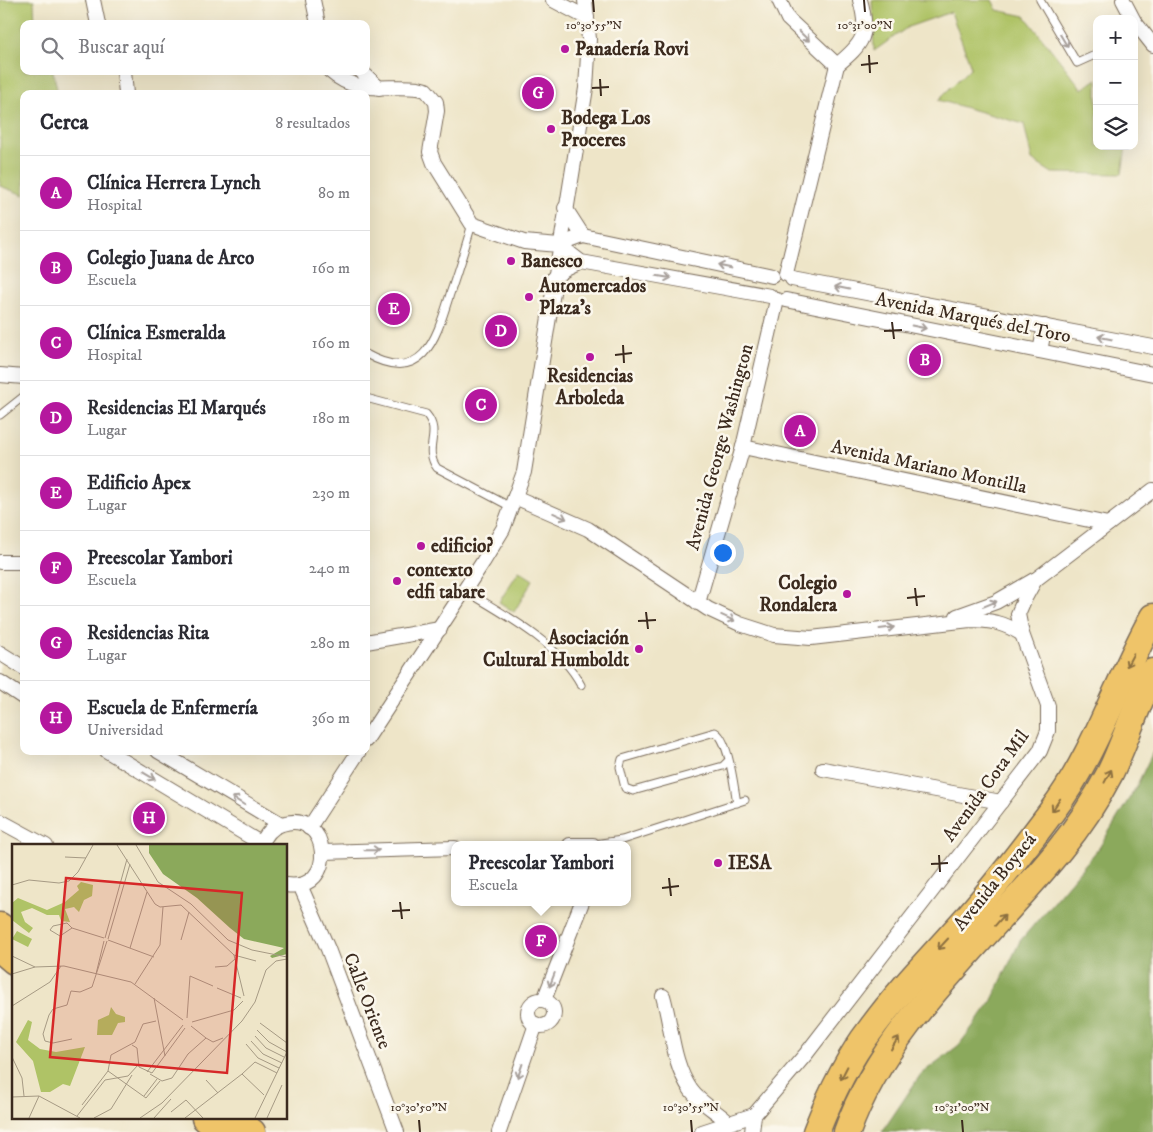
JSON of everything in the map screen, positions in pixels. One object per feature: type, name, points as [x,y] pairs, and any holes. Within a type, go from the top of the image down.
[{"type":"highway","name":"Avenida Boyacá","points":[[816,1132],[847,1066],[870,1030],[917,972],[969,917],[1053,810],[1091,747],[1123,674],[1153,617]]},
{"type":"highway","name":"Avenida Boyacá","points":[[847,1132],[864,1094],[905,1028],[1061,849],[1087,814],[1110,773],[1153,672]]},
{"type":"highway","points":[[0,926],[12,936]]},
{"type":"highway","points":[[0,949],[12,959]]},
{"type":"highway","points":[[207,1120],[221,1132]]},
{"type":"highway","points":[[237,1120],[252,1132]]},
{"type":"highway","points":[[259,1120],[272,1132]]},
{"type":"street","points":[[93,0],[97,20]]},
{"type":"street","points":[[313,0],[317,20]]},
{"type":"street","points":[[553,0],[587,18]]},
{"type":"street","points":[[370,734],[440,629],[503,529],[524,472],[559,245],[586,88],[588,62],[585,0]]},
{"type":"street","points":[[779,0],[788,19],[837,65]]},
{"type":"street","points":[[772,276],[767,283],[778,299],[794,291],[789,276],[837,65],[856,50],[862,41],[865,30],[860,0]]},
{"type":"street","points":[[1123,0],[1130,15]]},
{"type":"street","points":[[1138,28],[1153,45]]},
{"type":"street","points":[[124,75],[126,90]]},
{"type":"street","points":[[334,75],[352,86],[418,88],[426,90],[432,95],[437,111],[430,152],[434,163],[472,224],[524,242],[559,245],[583,236],[565,208]]},
{"type":"street","points":[[365,75],[379,88]]},
{"type":"street","name":"Avenida Marqués del Toro","points":[[583,236],[772,276],[779,273],[1153,346]]},
{"type":"street","name":"Avenida Marqués del Toro","points":[[559,245],[581,262],[778,299],[1153,374]]},
{"type":"street","points":[[554,277],[581,262]]},
{"type":"street","name":"Avenida George Washington","points":[[698,603],[743,447],[778,299]]},
{"type":"street","points":[[1040,351],[1045,326]]},
{"type":"street","points":[[0,375],[20,377]]},
{"type":"street","name":"Avenida Mariano Montilla","points":[[743,447],[1108,524]]},
{"type":"street","name":"Avenida Cota Mil","points":[[754,1115],[806,1054],[1040,751],[1048,731],[1048,706],[1022,634],[1018,614],[1035,580],[1153,490]]},
{"type":"street","points":[[513,502],[588,529],[698,603],[740,624],[790,638],[811,638],[944,621],[991,620],[1005,624],[1022,634]]},
{"type":"street","points":[[0,562],[20,562]]},
{"type":"street","points":[[0,574],[20,563]]},
{"type":"street","points":[[944,621],[996,602],[1035,580]]},
{"type":"street","points":[[370,641],[440,629]]},
{"type":"street","points":[[0,653],[20,666]]},
{"type":"street","points":[[0,682],[20,695]]},
{"type":"street","points":[[114,755],[260,844]]},
{"type":"street","points":[[165,755],[281,824]]},
{"type":"street","points":[[309,828],[356,755]]},
{"type":"street","points":[[823,769],[1001,802]]},
{"type":"street","points":[[0,821],[42,844]]},
{"type":"street","points":[[263,844],[269,832],[281,824],[295,822],[309,828],[321,842],[323,852],[320,868],[315,876],[293,885]]},
{"type":"street","points":[[323,852],[451,848]]},
{"type":"street","name":"Calle Oriente","points":[[293,885],[328,949],[396,1132]]},
{"type":"street","points":[[500,1132],[536,1024],[529,1017],[528,1010],[534,1002],[544,1000],[580,906]]},
{"type":"street","points":[[664,996],[676,1056],[683,1076],[691,1091],[729,1123]]},
{"type":"street","points":[[702,1132],[754,1115],[752,1132]]},
{"type":"lane","points":[[1040,0],[1078,63],[1093,56]]},
{"type":"lane","points":[[370,356],[388,365],[401,366],[412,363],[424,356],[433,343],[443,319],[472,224]]},
{"type":"lane","points":[[0,415],[20,399]]},
{"type":"lane","points":[[370,399],[426,414],[432,421],[435,431],[429,449],[431,460],[437,468],[513,502]]},
{"type":"lane","points":[[464,590],[550,646],[574,672],[580,685]]},
{"type":"lane","points":[[728,761],[723,766],[633,791],[626,788],[620,767],[622,759],[715,732],[723,742],[728,761],[737,802]]},
{"type":"lane","points":[[615,841],[745,800]]},
{"type":"green space","points":[[0,0],[34,0],[35,20],[20,20],[20,75],[54,75],[57,90],[20,90],[20,194],[0,186]]},
{"type":"green space","points":[[872,0],[992,0],[997,10],[1025,16],[1082,89],[1093,82],[1093,150],[1125,150],[1122,174],[1052,173],[1032,160],[1024,124],[938,100],[971,67],[951,12],[908,27],[874,51]]},
{"type":"green space","points":[[519,571],[533,580],[514,612],[499,602]]},
{"type":"green space","points":[[1153,752],[1153,1132],[882,1132],[921,1074],[959,1045],[991,1002],[1020,941],[1099,848],[1135,789]]},
{"type":"place","name":"Panadería Rovi","points":[[565,49]]},
{"type":"place","name":"Residencias Rita","points":[[538,93]]},
{"type":"place","name":"Bodega Los Proceres","points":[[551,129]]},
{"type":"place","name":"Banesco","points":[[511,261]]},
{"type":"place","name":"Automercados Plaza's","points":[[529,297]]},
{"type":"place","name":"Edificio Apex","points":[[394,309]]},
{"type":"place","name":"Residencias El Marqués","points":[[501,331]]},
{"type":"place","name":"Residencias Arboleda","points":[[590,357]]},
{"type":"place","name":"Colegio Juana de Arco","points":[[925,360]]},
{"type":"place","name":"Clínica Esmeralda","points":[[481,405]]},
{"type":"place","name":"Clínica Herrera Lynch","points":[[800,431]]},
{"type":"place","name":"edificio?","points":[[421,546]]},
{"type":"place","name":"contexto edfi tabare","points":[[397,581]]},
{"type":"place","name":"Colegio Rondalera","points":[[847,594]]},
{"type":"place","name":"Asociación Cultural Humboldt","points":[[639,649]]},
{"type":"place","name":"Escuela de Enfermería","points":[[149,818]]},
{"type":"place","name":"IESA","points":[[718,863]]},
{"type":"place","name":"Preescolar Yambori","points":[[541,941]]}]
